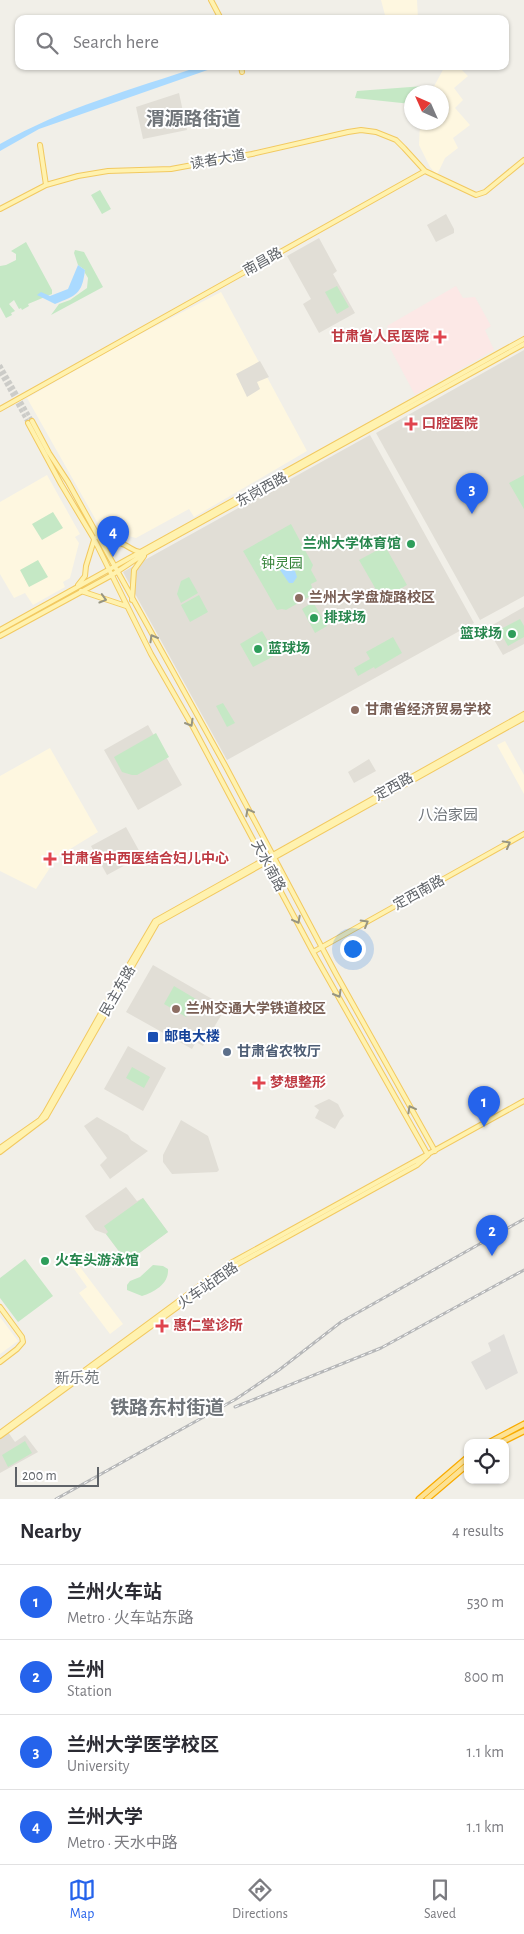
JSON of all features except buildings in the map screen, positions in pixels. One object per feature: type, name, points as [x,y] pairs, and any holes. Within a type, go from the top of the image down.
[{"type":"highway","points":[[496,1439],[524,1424]]},
{"type":"highway","points":[[508,1439],[524,1431]]},
{"type":"highway","points":[[419,1499],[464,1460]]},
{"type":"highway","points":[[427,1499],[464,1467]]},
{"type":"main road","points":[[211,0],[219,15]]},
{"type":"main road","name":"读者大道","points":[[0,209],[46,185],[98,172],[171,169],[252,154],[361,130],[376,132],[396,140],[425,172]]},
{"type":"main road","points":[[40,146],[46,185]]},
{"type":"main road","points":[[425,172],[476,195],[485,192],[524,160]]},
{"type":"main road","name":"南昌路","points":[[0,409],[425,172]]},
{"type":"main road","name":"东岗西路","points":[[0,636],[112,575],[146,551],[524,339]]},
{"type":"main road","name":"东岗西路","points":[[0,630],[113,566],[146,551],[524,344]]},
{"type":"main road","points":[[69,592],[84,579],[95,538],[63,474],[30,422],[58,478],[95,538],[123,544],[136,552],[146,551]]},
{"type":"main road","name":"天水南路","points":[[95,538],[113,566],[226,767],[273,857],[435,1151]]},
{"type":"main road","name":"天水南路","points":[[95,538],[126,606],[265,860],[313,952],[428,1155]]},
{"type":"main road","points":[[132,600],[134,570],[146,551]]},
{"type":"main road","points":[[81,591],[126,606]]},
{"type":"main road","name":"定西路","points":[[273,857],[524,714]]},
{"type":"main road","name":"定西路","points":[[265,860],[524,718]]},
{"type":"main road","name":"定西南路","points":[[313,952],[524,834]]},
{"type":"main road","name":"民主东路","points":[[0,1150],[40,1120],[45,1113],[155,921],[265,860]]},
{"type":"main road","name":"火车站西路","points":[[0,1434],[234,1266],[524,1101]]},
{"type":"main road","points":[[414,1129],[420,1125]]},
{"type":"main road","points":[[0,1307],[22,1337],[23,1342],[18,1349],[0,1362]]},
{"type":"shaded area","points":[[381,0],[417,0],[418,15],[385,15]]},
{"type":"shaded area","points":[[443,70],[462,70],[468,76],[454,88],[463,100],[455,108],[470,125],[453,138],[458,148],[445,158],[437,175],[430,167],[419,145],[420,130],[449,130],[449,85],[435,85]]},
{"type":"shaded area","points":[[179,93],[187,130],[143,139],[136,107]]},
{"type":"shaded area","points":[[446,214],[454,229],[454,233],[436,242],[427,225]]},
{"type":"shaded area","points":[[319,238],[337,271],[333,274],[355,313],[319,333],[303,304],[311,299],[287,256]]},
{"type":"shaded area","name":"甘肃省人民医院","points":[[456,286],[463,298],[475,297],[491,326],[485,330],[494,350],[415,395],[390,348],[396,344],[387,326]]},
{"type":"shaded area","points":[[221,292],[307,451],[194,517],[189,509],[136,538],[101,529],[27,398],[125,342]]},
{"type":"shaded area","points":[[524,350],[524,596],[480,620],[376,433]]},
{"type":"shaded area","points":[[260,361],[269,377],[257,382],[260,389],[247,397],[236,374]]},
{"type":"shaded area","name":"兰州大学盘旋路校区","points":[[370,435],[474,623],[227,760],[123,572]]},
{"type":"shaded area","points":[[47,475],[80,534],[75,537],[79,543],[70,578],[63,582],[65,587],[33,605],[25,593],[14,598],[0,574],[0,502]]},
{"type":"shaded area","points":[[524,607],[524,644],[503,655],[487,628]]},
{"type":"shaded area","points":[[148,725],[182,785],[138,810],[104,750]]},
{"type":"shaded area","points":[[505,741],[524,775],[524,794],[497,745]]},
{"type":"shaded area","points":[[50,748],[98,832],[57,857],[36,889],[0,871],[0,776]]},
{"type":"shaded area","points":[[369,759],[376,771],[354,783],[348,772]]},
{"type":"shaded area","points":[[126,827],[142,856],[107,875],[91,846]]},
{"type":"shaded area","name":"兰州交通大学铁道校区","points":[[153,965],[226,1007],[203,1046],[196,1042],[192,1049],[126,1012]]},
{"type":"shaded area","points":[[128,1046],[166,1068],[143,1111],[104,1089]]},
{"type":"shaded area","points":[[329,1099],[338,1104],[344,1116],[335,1129],[315,1118],[319,1110],[314,1106]]},
{"type":"shaded area","points":[[97,1117],[128,1135],[131,1140],[148,1151],[110,1179],[100,1165],[107,1158],[84,1126]]},
{"type":"shaded area","points":[[181,1120],[208,1136],[219,1170],[217,1172],[172,1174],[163,1162],[163,1155]]},
{"type":"shaded area","points":[[126,1187],[137,1201],[143,1198],[168,1232],[127,1262],[106,1234],[95,1230],[85,1216]]},
{"type":"shaded area","points":[[77,1263],[123,1324],[110,1334],[79,1293],[87,1287],[72,1266]]},
{"type":"shaded area","points":[[0,1317],[18,1341],[0,1354]]},
{"type":"shaded area","points":[[504,1334],[518,1373],[486,1390],[471,1362],[491,1351],[488,1343]]},
{"type":"shaded area","points":[[8,1432],[15,1442],[25,1435],[38,1452],[0,1473],[0,1438]]},
{"type":"green space","points":[[404,87],[404,103],[355,98],[357,91]]},
{"type":"green space","points":[[100,190],[111,209],[102,214],[91,195]]},
{"type":"green space","points":[[26,242],[52,290],[52,294],[28,304],[29,306],[22,310],[21,308],[19,309],[14,300],[9,304],[15,311],[6,318],[0,307],[0,266],[16,260],[16,254],[11,251]]},
{"type":"green space","points":[[75,250],[84,252],[103,287],[51,315],[59,304],[70,300],[87,288],[88,278],[85,270],[78,265],[74,253]]},
{"type":"green space","points":[[337,286],[349,307],[337,314],[325,292]]},
{"type":"green space","points":[[524,475],[524,509],[509,483]]},
{"type":"green space","points":[[53,512],[63,528],[42,540],[32,524]]},
{"type":"green space","name":"钟灵园","points":[[291,524],[313,565],[311,570],[317,581],[311,584],[314,594],[286,610],[277,610],[243,551]]},
{"type":"green space","points":[[385,546],[407,585],[382,600],[359,560]]},
{"type":"green space","points":[[38,560],[48,577],[29,587],[20,570]]},
{"type":"green space","points":[[189,577],[198,593],[181,603],[177,594],[181,581]]},
{"type":"green space","points":[[199,595],[208,612],[190,622],[181,605]]},
{"type":"green space","name":"排球场","points":[[313,602],[327,626],[315,633],[302,609]]},
{"type":"green space","name":"篮球场","points":[[520,619],[524,626],[524,637],[508,646],[499,630]]},
{"type":"green space","name":"蓝球场","points":[[262,631],[276,655],[253,667],[240,644]]},
{"type":"green space","points":[[393,637],[402,653],[375,669],[374,667],[358,676],[354,668],[370,659],[366,652]]},
{"type":"green space","points":[[223,703],[235,723],[227,727],[216,706]]},
{"type":"green space","points":[[156,733],[169,757],[137,775],[122,772],[114,757]]},
{"type":"green space","points":[[174,986],[196,999],[186,1017],[164,1004]]},
{"type":"green space","points":[[132,1067],[150,1077],[144,1088],[126,1078]]},
{"type":"green space","points":[[143,1198],[168,1232],[127,1262],[106,1234],[108,1232],[104,1226]]},
{"type":"green space","points":[[25,1259],[53,1296],[18,1322],[0,1298],[0,1278]]},
{"type":"green space","points":[[153,1265],[163,1266],[168,1269],[166,1279],[160,1287],[142,1296],[127,1290],[127,1285],[130,1281],[140,1277]]},
{"type":"green space","points":[[25,1441],[32,1453],[8,1467],[2,1455]]},
{"type":"water","points":[[189,70],[208,70],[39,129],[0,151],[0,144],[24,131],[99,100]]},
{"type":"water","points":[[78,265],[85,270],[84,278],[80,289],[73,296],[55,304],[37,295],[41,292],[50,296],[68,289]]},
{"type":"water","points":[[274,560],[278,560],[278,563],[284,563],[295,571],[297,577],[293,583],[289,583],[278,567],[270,571],[270,565],[274,566],[274,563],[271,563]]},
{"type":"tunnel","points":[[0,365],[32,421]]},
{"type":"tunnel","points":[[0,372],[28,423]]},
{"type":"railway","points":[[56,1499],[236,1399],[279,1370],[341,1322],[524,1219]]},
{"type":"railway","points":[[235,1407],[381,1348],[524,1270]]},
{"type":"place","name":"甘肃省人民医院","points":[[440,337]]},
{"type":"place","name":"口腔医院","points":[[411,424]]},
{"type":"place","name":"兰州大学医学校区","points":[[472,514]]},
{"type":"place","name":"兰州大学体育馆","points":[[411,544]]},
{"type":"place","name":"兰州大学","points":[[113,557]]},
{"type":"place","name":"兰州大学盘旋路校区","points":[[299,598]]},
{"type":"place","name":"排球场","points":[[314,618]]},
{"type":"place","name":"篮球场","points":[[512,634]]},
{"type":"place","name":"蓝球场","points":[[258,649]]},
{"type":"place","name":"甘肃省经济贸易学校","points":[[355,710]]},
{"type":"place","name":"甘肃省中西医结合妇儿中心","points":[[50,859]]},
{"type":"place","name":"兰州交通大学铁道校区","points":[[176,1009]]},
{"type":"place","name":"邮电大楼","points":[[153,1037]]},
{"type":"place","name":"甘肃省农牧厅","points":[[227,1052]]},
{"type":"place","name":"梦想整形","points":[[259,1083]]},
{"type":"place","name":"兰州火车站","points":[[484,1127]]},
{"type":"place","name":"兰州","points":[[492,1256]]},
{"type":"place","name":"火车头游泳馆","points":[[45,1261]]},
{"type":"place","name":"惠仁堂诊所","points":[[162,1326]]},
{"type":"district","name":"渭源路街道","points":[[193,119]]},
{"type":"district","name":"八治家园","points":[[448,815]]},
{"type":"district","name":"新乐苑","points":[[77,1378]]},
{"type":"district","name":"铁路东村街道","points":[[167,1408]]}]
